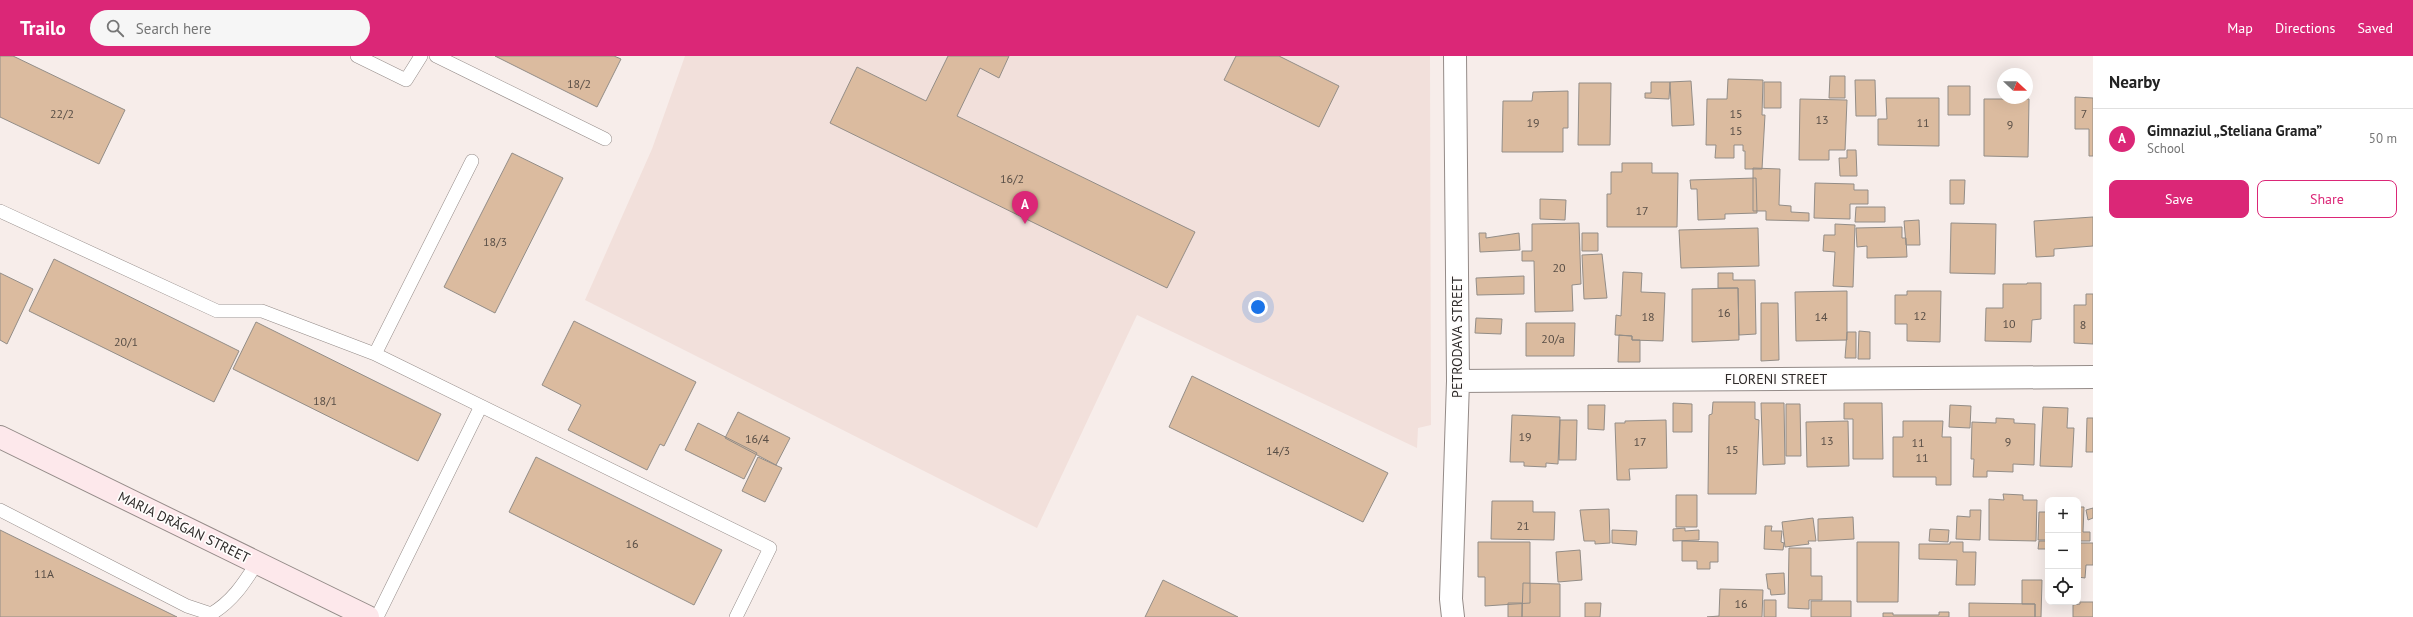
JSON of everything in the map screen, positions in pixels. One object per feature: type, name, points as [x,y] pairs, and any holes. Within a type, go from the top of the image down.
[{"type":"main road","name":"MARIA DRĂGAN STREET","points":[[0,437],[368,617]]},
{"type":"street","name":"PETRODAVA STREET","points":[[1453,617],[1451,599],[1458,381],[1455,56]]},
{"type":"street","name":"FLORENI STREET","points":[[1458,381],[2093,377]]},
{"type":"lane","points":[[357,56],[406,80],[421,56]]},
{"type":"lane","points":[[436,56],[606,139]]},
{"type":"lane","points":[[375,354],[472,161]]},
{"type":"lane","points":[[0,210],[217,311],[262,311],[375,354],[770,548],[736,617]]},
{"type":"lane","points":[[377,617],[481,406]]},
{"type":"lane","points":[[0,510],[187,606],[211,614],[223,607],[241,588],[257,563]]},
{"type":"shaded area","points":[[685,56],[1430,56],[1431,425],[1418,428],[1417,448],[1137,315],[1037,528],[585,300],[652,149]]},
{"type":"building","points":[[0,56],[13,56],[125,110],[99,164],[0,117]]},
{"type":"building","points":[[495,56],[614,56],[621,59],[597,107]]},
{"type":"building","points":[[948,56],[1009,56],[999,78],[980,68],[957,116],[1195,232],[1167,288],[830,123],[857,67],[926,101]]},
{"type":"building","points":[[1236,56],[1279,56],[1339,86],[1319,127],[1224,80]]},
{"type":"building","points":[[1830,76],[1845,76],[1845,98],[1829,98]]},
{"type":"building","points":[[1728,79],[1763,80],[1762,115],[1765,115],[1762,169],[1745,169],[1745,151],[1743,151],[1743,145],[1734,145],[1734,158],[1715,158],[1716,145],[1706,145],[1707,99],[1727,99]]},
{"type":"building","points":[[1855,80],[1875,80],[1876,116],[1856,116]]},
{"type":"building","points":[[1691,81],[1694,125],[1672,126],[1670,82]]},
{"type":"building","points":[[1651,82],[1670,82],[1669,99],[1645,98],[1645,93],[1651,93]]},
{"type":"building","points":[[1764,82],[1781,82],[1781,108],[1764,108]]},
{"type":"building","points":[[1579,83],[1611,83],[1610,145],[1578,145]]},
{"type":"building","points":[[1948,86],[1970,86],[1970,115],[1948,115]]},
{"type":"building","points":[[1568,91],[1568,128],[1563,128],[1563,152],[1502,152],[1503,101],[1532,101],[1533,92]]},
{"type":"building","points":[[2075,97],[2093,98],[2093,156],[2089,156],[2089,129],[2075,129]]},
{"type":"building","points":[[1886,98],[1939,98],[1939,146],[1878,145],[1878,119],[1887,119]]},
{"type":"building","points":[[1800,99],[1847,100],[1845,150],[1829,150],[1829,160],[1799,160]]},
{"type":"building","points":[[1984,99],[1997,99],[1997,104],[2029,104],[2028,157],[1984,156]]},
{"type":"building","points":[[1847,150],[1856,150],[1857,176],[1840,176],[1839,158],[1847,158]]},
{"type":"building","points":[[512,153],[563,178],[495,313],[444,287]]},
{"type":"building","points":[[1622,163],[1652,163],[1652,173],[1678,173],[1677,227],[1607,227],[1607,194],[1611,194],[1611,172],[1622,172]]},
{"type":"building","points":[[1753,168],[1780,169],[1779,205],[1791,206],[1791,212],[1809,213],[1809,221],[1766,220],[1766,211],[1753,211]]},
{"type":"building","points":[[1756,178],[1757,213],[1725,214],[1725,219],[1698,220],[1697,189],[1691,189],[1690,180]]},
{"type":"building","points":[[1950,180],[1965,180],[1964,204],[1950,204]]},
{"type":"building","points":[[1815,183],[1854,184],[1854,190],[1868,190],[1868,204],[1850,204],[1850,219],[1814,218]]},
{"type":"building","points":[[1540,199],[1566,200],[1565,220],[1540,219]]},
{"type":"building","points":[[1856,207],[1885,207],[1885,222],[1855,222]]},
{"type":"building","points":[[2093,217],[2093,246],[2054,249],[2054,256],[2036,257],[2034,221]]},
{"type":"building","points":[[1919,220],[1920,245],[1906,245],[1904,221]]},
{"type":"building","points":[[1579,223],[1581,284],[1572,285],[1573,311],[1535,312],[1534,261],[1522,261],[1522,251],[1532,251],[1532,224]]},
{"type":"building","points":[[1951,223],[1996,224],[1995,274],[1950,273]]},
{"type":"building","points":[[1835,224],[1855,225],[1853,287],[1833,286],[1835,252],[1823,251],[1824,235],[1835,235]]},
{"type":"building","points":[[1902,227],[1902,238],[1906,238],[1907,257],[1867,258],[1867,246],[1857,247],[1856,228]]},
{"type":"building","points":[[1758,228],[1759,266],[1681,268],[1679,230]]},
{"type":"building","points":[[1479,233],[1486,233],[1486,238],[1519,233],[1520,250],[1480,252]]},
{"type":"building","points":[[1582,233],[1598,233],[1598,251],[1582,251]]},
{"type":"building","points":[[1602,254],[1607,298],[1584,299],[1582,255]]},
{"type":"building","points":[[54,259],[239,351],[214,402],[29,311]]},
{"type":"building","points":[[1623,272],[1642,273],[1641,292],[1665,293],[1663,341],[1632,340],[1632,336],[1615,335],[1616,315],[1621,316]]},
{"type":"building","points":[[0,273],[33,289],[7,344],[0,340]]},
{"type":"building","points":[[1718,273],[1733,273],[1733,280],[1755,280],[1756,334],[1739,335],[1738,288],[1718,288]]},
{"type":"building","points":[[1524,276],[1524,294],[1477,295],[1476,278]]},
{"type":"building","points":[[2041,283],[2041,319],[2032,320],[2031,342],[1985,341],[1986,308],[2003,308],[2003,284]]},
{"type":"building","points":[[1738,288],[1739,340],[1692,342],[1692,289]]},
{"type":"building","points":[[1847,291],[1847,340],[1796,341],[1795,292]]},
{"type":"building","points":[[1907,291],[1941,291],[1940,342],[1907,341],[1907,324],[1895,324],[1895,295],[1907,295]]},
{"type":"building","points":[[2086,294],[2093,294],[2093,344],[2074,343],[2074,305],[2086,305]]},
{"type":"building","points":[[1761,303],[1778,303],[1779,360],[1761,361]]},
{"type":"building","points":[[1476,318],[1502,319],[1501,334],[1475,333]]},
{"type":"building","points":[[574,321],[696,382],[664,446],[660,444],[647,470],[568,430],[581,405],[542,385]]},
{"type":"building","points":[[256,322],[441,414],[418,461],[233,369]]},
{"type":"building","points":[[1526,323],[1575,323],[1574,356],[1526,356]]},
{"type":"building","points":[[1859,331],[1870,332],[1870,359],[1858,359]]},
{"type":"building","points":[[1847,332],[1856,332],[1856,358],[1845,358]]},
{"type":"building","points":[[1619,335],[1632,336],[1632,340],[1640,340],[1640,362],[1618,362]]},
{"type":"building","points":[[1192,376],[1388,473],[1363,522],[1169,427]]},
{"type":"building","points":[[1713,402],[1755,402],[1755,419],[1759,420],[1756,494],[1708,494],[1709,415],[1712,414]]},
{"type":"building","points":[[1673,403],[1692,404],[1692,432],[1673,432]]},
{"type":"building","points":[[1761,403],[1784,403],[1785,464],[1763,465]]},
{"type":"building","points":[[1844,403],[1882,403],[1883,459],[1853,459],[1853,419],[1844,419]]},
{"type":"building","points":[[1786,404],[1800,404],[1801,456],[1786,456]]},
{"type":"building","points":[[1588,405],[1605,405],[1604,430],[1588,429]]},
{"type":"building","points":[[1950,405],[1971,406],[1970,428],[1949,427]]},
{"type":"building","points":[[2043,407],[2068,408],[2067,428],[2074,428],[2072,467],[2040,466]]},
{"type":"building","points":[[738,412],[790,438],[776,465],[725,438]]},
{"type":"building","points":[[1512,415],[1560,417],[1558,464],[1546,463],[1546,467],[1524,466],[1524,462],[1510,462]]},
{"type":"building","points":[[1996,418],[2014,419],[2014,423],[2035,424],[2034,465],[2013,464],[2013,472],[1987,471],[1987,477],[1973,477],[1974,459],[1971,459],[1972,422],[1996,423]]},
{"type":"building","points":[[2087,418],[2093,418],[2093,452],[2086,452]]},
{"type":"building","points":[[1560,420],[1577,420],[1576,460],[1559,460]]},
{"type":"building","points":[[1666,420],[1667,468],[1629,469],[1630,480],[1617,480],[1615,423],[1625,423],[1625,421]]},
{"type":"building","points":[[1848,421],[1849,466],[1807,467],[1806,422]]},
{"type":"building","points":[[1903,421],[1943,421],[1942,437],[1951,437],[1951,485],[1936,485],[1936,477],[1893,477],[1893,437],[1903,437]]},
{"type":"building","points":[[698,423],[757,453],[744,479],[685,450]]},
{"type":"building","points":[[536,457],[722,550],[694,605],[509,512]]},
{"type":"building","points":[[758,457],[782,468],[765,502],[742,491]]},
{"type":"building","points":[[2003,494],[2023,495],[2023,500],[2037,500],[2036,541],[1989,540],[1989,499],[2004,500]]},
{"type":"building","points":[[1676,495],[1697,495],[1697,527],[1676,527]]},
{"type":"building","points":[[1492,501],[1533,501],[1533,512],[1555,512],[1554,540],[1491,539]]},
{"type":"building","points":[[2081,507],[2084,507],[2083,532],[2090,532],[2090,541],[2081,541]]},
{"type":"building","points":[[2093,508],[2093,518],[2088,520],[2086,510]]},
{"type":"building","points":[[1609,509],[1610,543],[1595,544],[1595,541],[1584,541],[1580,510]]},
{"type":"building","points":[[1970,510],[1981,510],[1980,540],[1956,539],[1957,516],[1970,517]]},
{"type":"building","points":[[2039,512],[2045,512],[2045,540],[2038,540]]},
{"type":"building","points":[[1853,517],[1854,539],[1818,541],[1818,519]]},
{"type":"building","points":[[1813,518],[1816,541],[1808,541],[1809,544],[1785,547],[1782,522]]},
{"type":"building","points":[[1765,526],[1772,526],[1771,531],[1782,531],[1781,542],[1784,543],[1783,550],[1764,549]]},
{"type":"building","points":[[1685,528],[1685,531],[1699,530],[1699,540],[1673,541],[1673,529]]},
{"type":"building","points":[[1930,529],[1949,530],[1948,542],[1929,541]]},
{"type":"building","points":[[0,530],[177,617],[0,617]]},
{"type":"building","points":[[1612,530],[1637,531],[1636,545],[1612,543]]},
{"type":"building","points":[[1682,541],[1718,542],[1718,562],[1710,562],[1710,569],[1697,569],[1697,561],[1682,561]]},
{"type":"building","points":[[2039,541],[2045,541],[2045,549],[2038,549]]},
{"type":"building","points":[[1478,542],[1530,542],[1530,603],[1485,606],[1485,577],[1478,577]]},
{"type":"building","points":[[1857,542],[1899,542],[1898,602],[1857,602]]},
{"type":"building","points":[[1950,542],[1963,542],[1963,552],[1976,552],[1975,585],[1956,585],[1957,560],[1919,559],[1919,544],[1950,544]]},
{"type":"building","points":[[2081,543],[2093,543],[2093,565],[2086,565],[2085,578],[2081,577]]},
{"type":"building","points":[[1789,548],[1811,548],[1811,576],[1822,576],[1822,600],[1809,600],[1809,609],[1788,608]]},
{"type":"building","points":[[1580,550],[1582,580],[1558,582],[1556,552]]},
{"type":"building","points":[[1784,573],[1785,594],[1771,595],[1770,589],[1768,589],[1766,574]]},
{"type":"building","points":[[1163,580],[1238,617],[1145,617]]},
{"type":"building","points":[[2022,580],[2042,580],[2041,617],[2035,617],[2035,604],[2022,604]]},
{"type":"building","points":[[1523,583],[1560,584],[1560,617],[1522,617]]},
{"type":"building","points":[[1720,589],[1763,590],[1762,617],[1707,617],[1719,616]]},
{"type":"building","points":[[1764,600],[1776,600],[1776,617],[1764,617]]},
{"type":"building","points":[[1811,601],[1851,601],[1851,617],[1811,617]]},
{"type":"building","points":[[2081,602],[2093,602],[2093,617],[2073,617],[2073,605],[2081,605]]},
{"type":"building","points":[[1508,603],[1522,603],[1522,617],[1508,617]]},
{"type":"building","points":[[1585,603],[1601,603],[1600,617],[1585,617]]},
{"type":"building","points":[[1969,603],[2035,604],[2035,617],[1969,617]]},
{"type":"building","points":[[1939,612],[1949,612],[1949,617],[1883,617],[1883,613],[1893,613],[1893,615],[1939,615]]},
{"type":"place","name":"Gimnaziul „Steliana Grama”","points":[[1025,224]]}]
